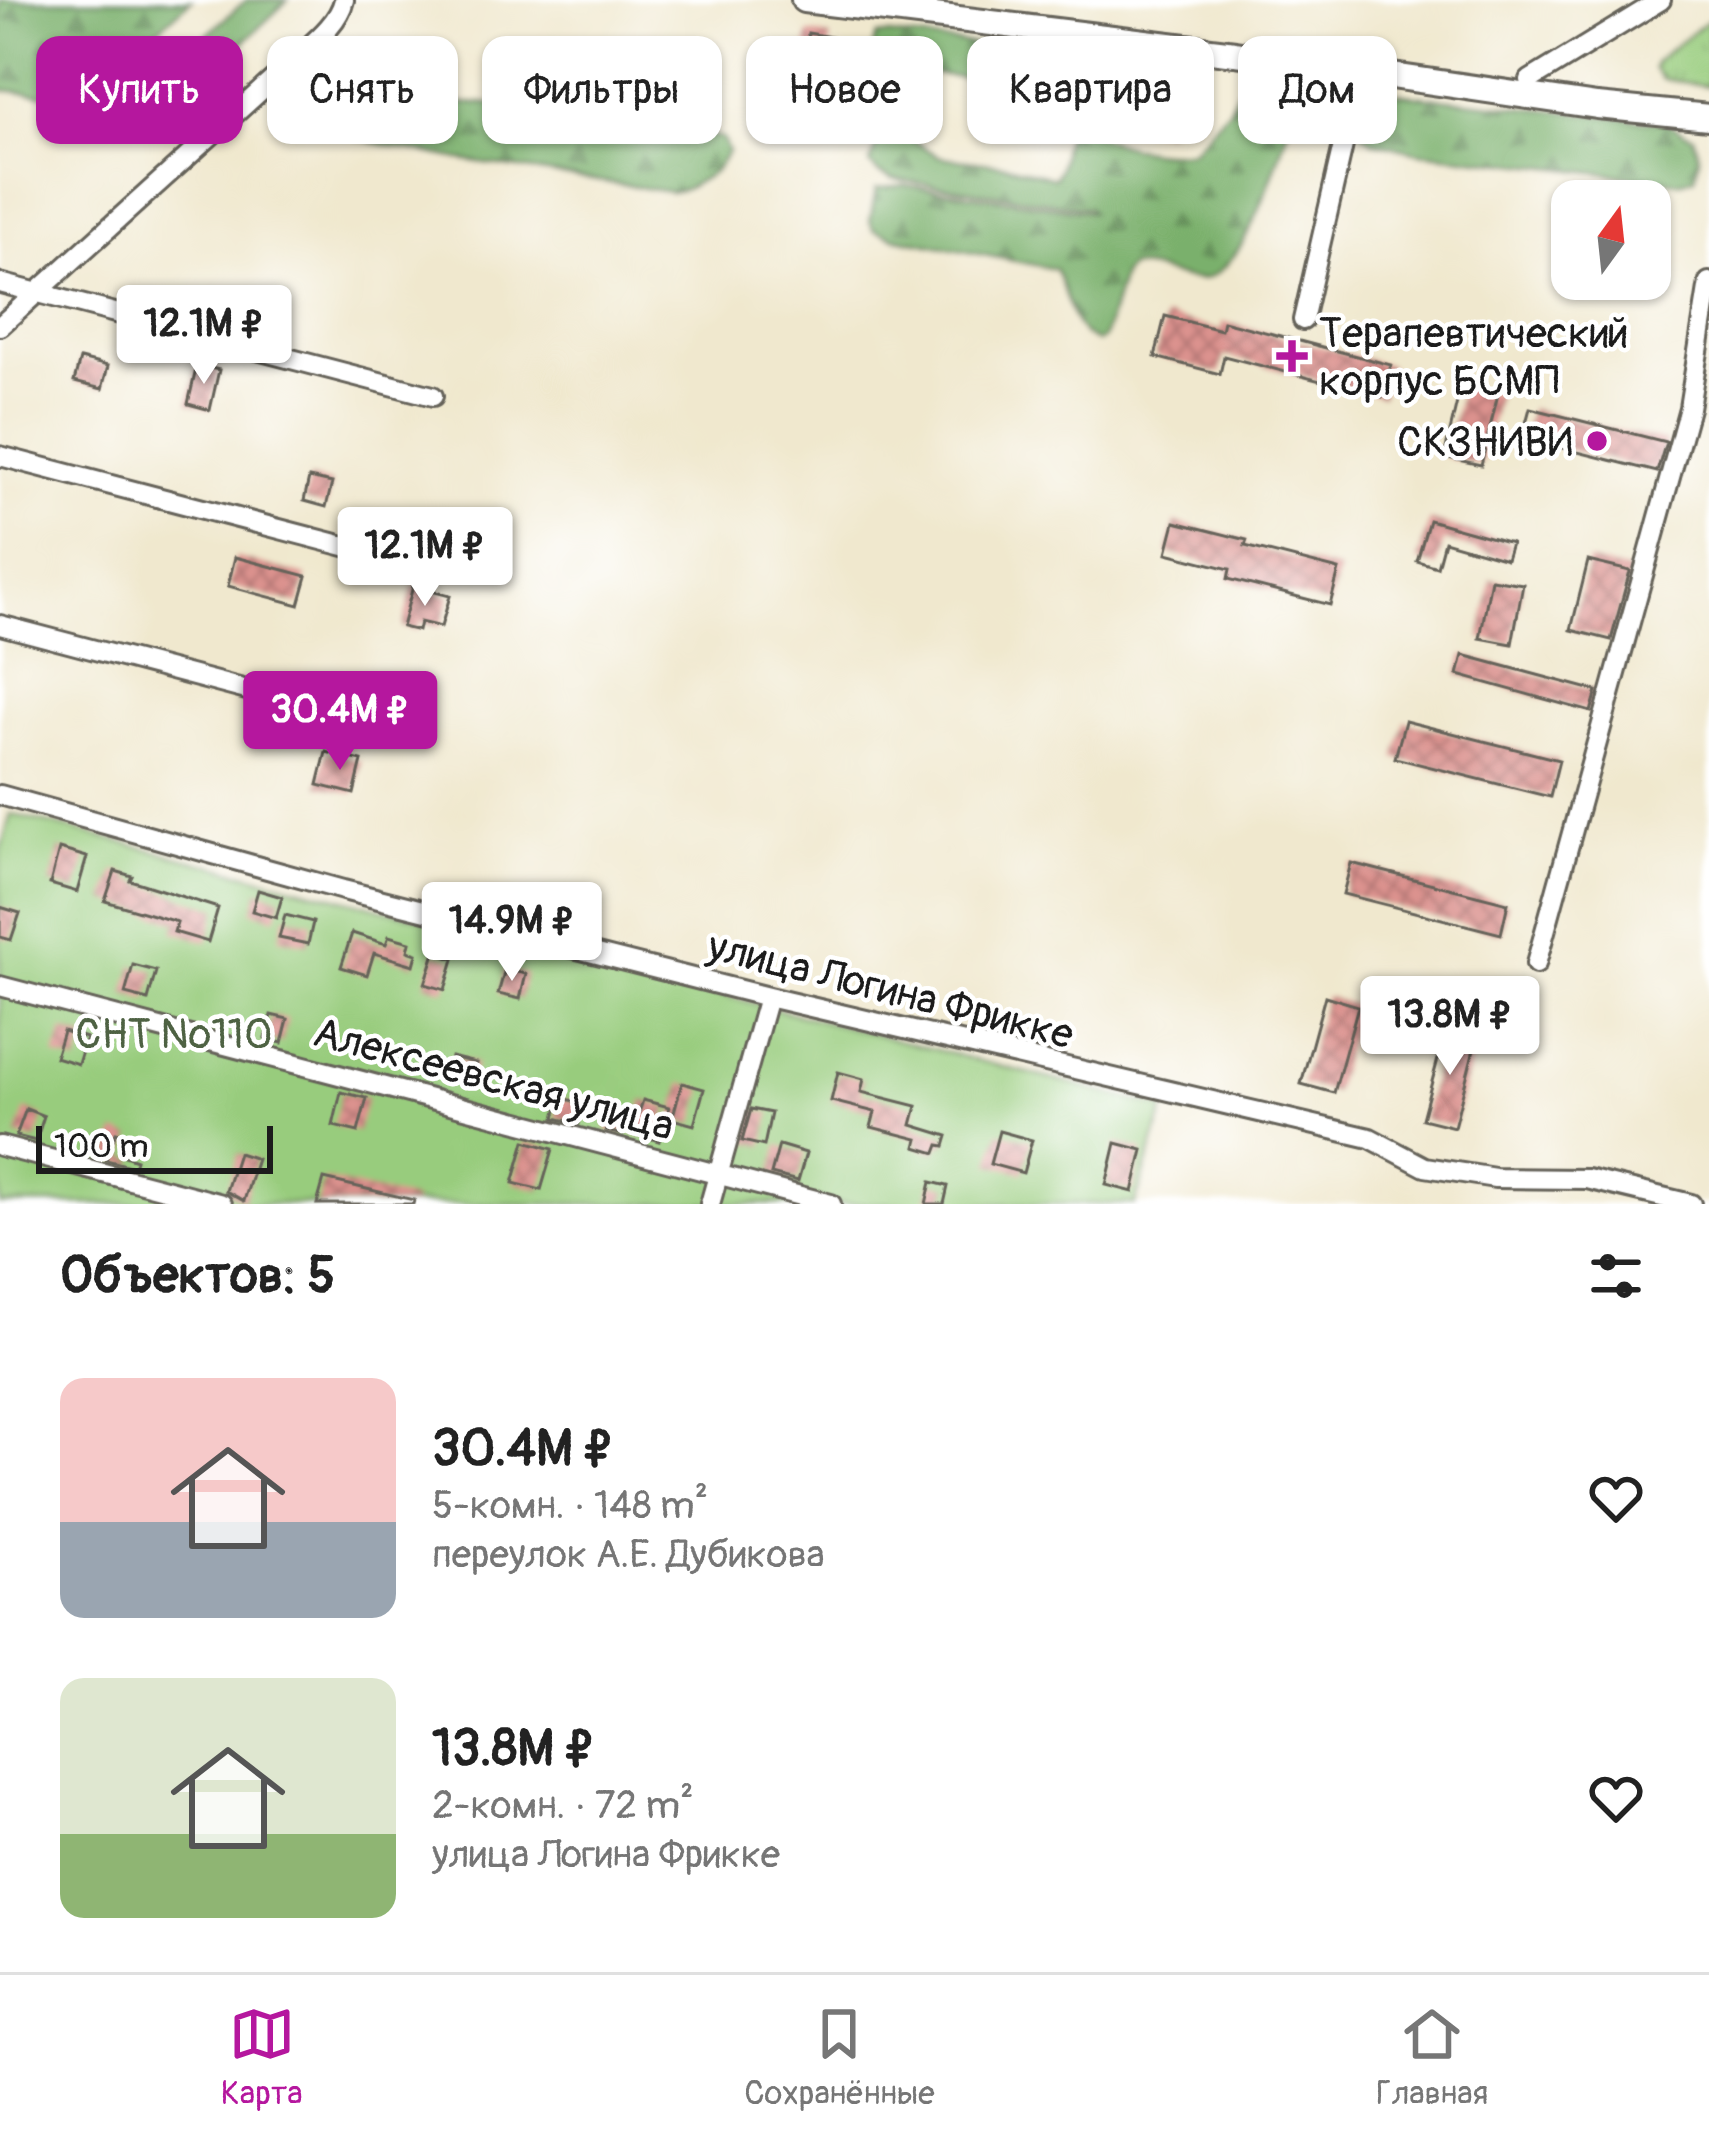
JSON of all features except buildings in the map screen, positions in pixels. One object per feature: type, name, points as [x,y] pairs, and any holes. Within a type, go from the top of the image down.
[{"type":"main road","points":[[804,0],[1238,54]]},
{"type":"main road","points":[[916,0],[1709,101]]},
{"type":"main road","points":[[1397,76],[1709,117]]},
{"type":"street","points":[[0,326],[289,65],[329,26],[344,0]]},
{"type":"street","points":[[1530,80],[1661,0]]},
{"type":"street","points":[[1303,320],[1343,144]]},
{"type":"street","points":[[1536,964],[1689,408],[1709,282]]},
{"type":"street","points":[[0,283],[434,396]]},
{"type":"street","points":[[0,456],[425,567]]},
{"type":"street","points":[[0,625],[373,723]]},
{"type":"street","name":"улица Логина Фрикке","points":[[3,796],[343,890],[768,997],[1370,1138],[1425,1168],[1495,1178],[1587,1179],[1691,1204]]},
{"type":"street","name":"Алексеевская улица","points":[[0,986],[831,1204]]},
{"type":"street","points":[[710,1204],[768,997]]},
{"type":"street","points":[[0,1146],[222,1204]]},
{"type":"green space","points":[[0,0],[191,0],[151,36],[36,36],[36,94],[0,90]]},
{"type":"green space","points":[[246,0],[288,0],[243,43],[243,36],[208,34]]},
{"type":"green space","points":[[1709,19],[1709,86],[1662,79],[1653,68],[1657,60]]},
{"type":"green space","points":[[943,41],[967,44],[967,78],[943,75]]},
{"type":"green space","points":[[1238,90],[1238,144],[1283,144],[1248,233],[1219,272],[1202,279],[1129,267],[1122,276],[1104,338],[1097,342],[1074,320],[1055,269],[893,237],[873,229],[870,221],[876,189],[904,185],[1091,212],[1089,208],[893,179],[870,164],[877,144],[918,144],[941,157],[1007,165],[1054,178],[1063,144],[1192,150],[1197,144],[1214,144],[1214,125]]},
{"type":"green space","points":[[1397,93],[1666,123],[1693,136],[1699,157],[1695,177],[1680,182],[1419,152],[1386,144],[1397,144]]},
{"type":"green space","points":[[482,103],[482,144],[722,144],[722,138],[728,152],[714,172],[670,192],[381,144],[458,144],[458,104]]},
{"type":"green space","name":"СНТ №110","points":[[11,814],[1165,1108],[1135,1204],[0,1204],[0,851]]},
{"type":"place","name":"Терапевтический корпус БСМП","points":[[1292,356]]},
{"type":"place","name":"СКЗНИВИ","points":[[1597,441]]}]
